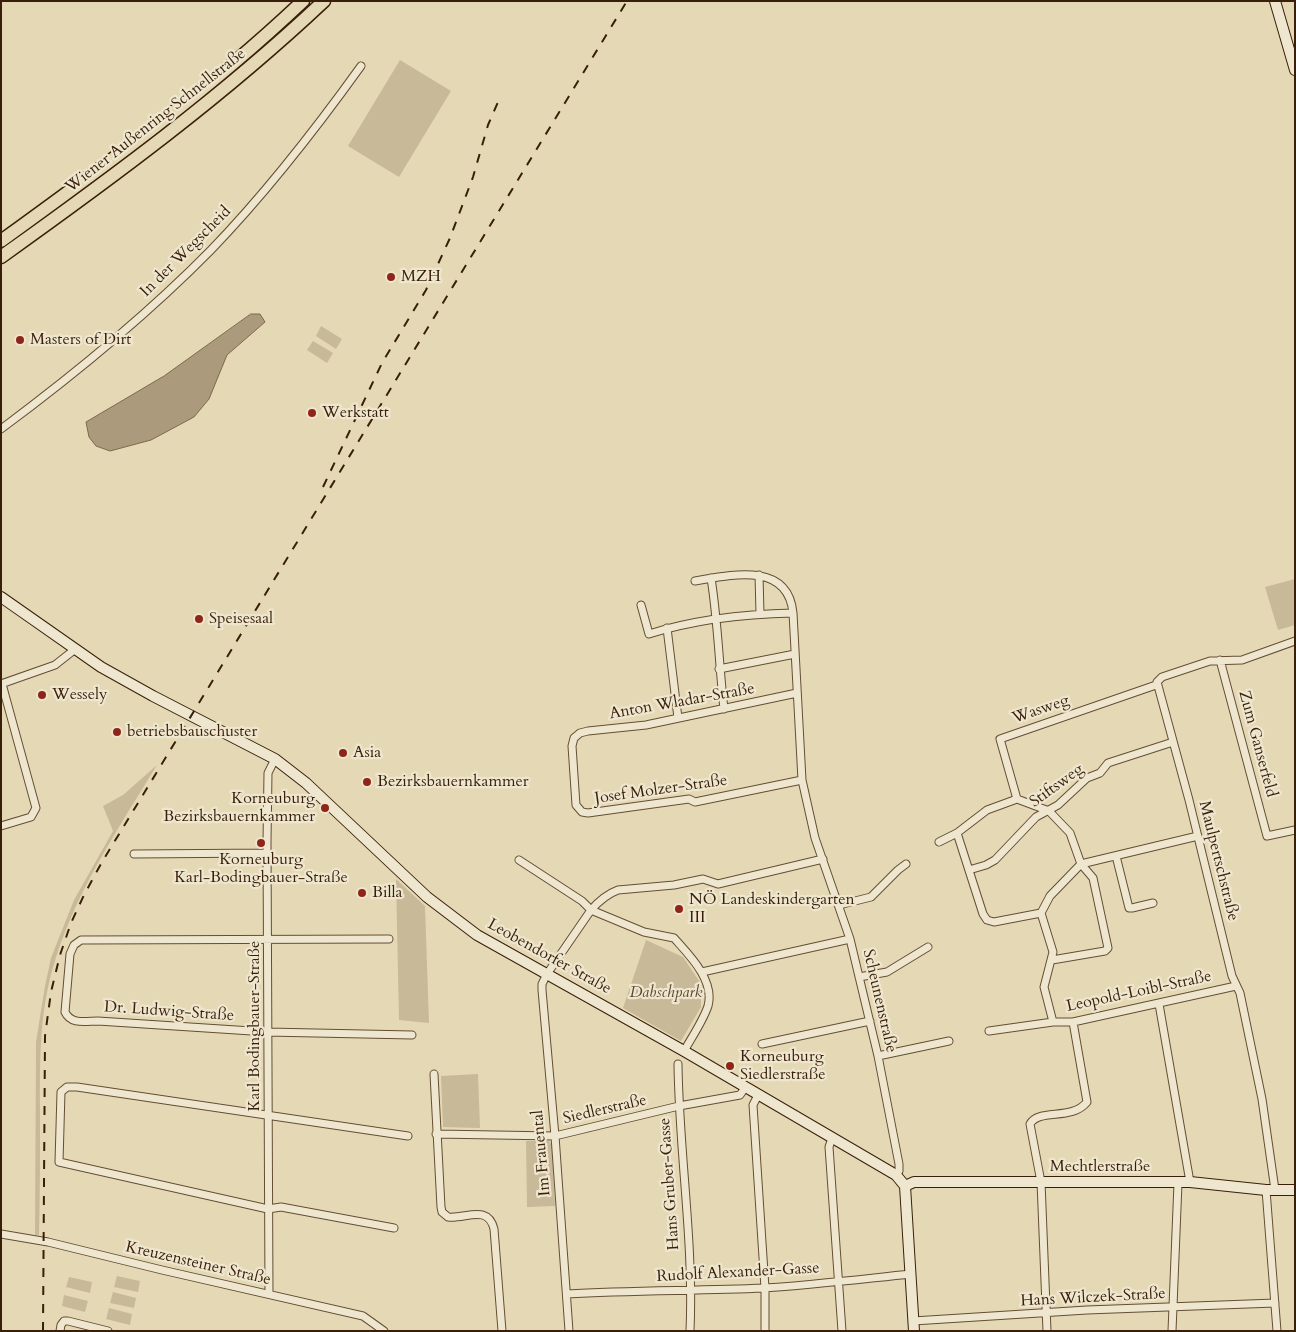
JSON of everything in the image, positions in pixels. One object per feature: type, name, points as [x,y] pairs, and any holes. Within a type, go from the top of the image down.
[{"type":"highway","name":"Wiener Außenring Schnellstraße","points":[[1,241],[108,164],[181,108],[250,50],[303,1]]},
{"type":"highway","name":"Wiener Außenring Schnellstraße","points":[[1,257],[118,173],[196,113],[267,54],[324,1]]},
{"type":"main road","points":[[1275,1],[1295,70]]},
{"type":"main road","name":"Leobendorfer Straße","points":[[1,597],[74,650],[101,667],[275,759],[306,783],[408,880],[439,907],[477,935],[684,1051],[744,1088],[896,1175],[905,1186]]},
{"type":"main road","name":"Mechtlerstraße","points":[[905,1186],[914,1182],[1190,1182],[1271,1190],[1295,1190]]},
{"type":"main road","points":[[905,1186],[913,1326]]},
{"type":"street","name":"In der Wegscheid","points":[[1,430],[118,338],[210,251],[301,148],[361,66]]},
{"type":"street","points":[[695,581],[741,574],[759,576],[760,614]]},
{"type":"street","name":"Scheunenstraße","points":[[759,576],[780,584],[790,598],[793,613],[802,780],[815,838],[850,939],[870,1021],[899,1164],[899,1171],[896,1175]]},
{"type":"street","points":[[711,578],[717,618],[719,669],[724,709]]},
{"type":"street","points":[[641,605],[648,634],[667,628],[717,618],[793,613]]},
{"type":"street","points":[[667,628],[678,718]]},
{"type":"street","points":[[1156,686],[1158,680],[1162,677],[1210,661],[1242,660],[1295,642]]},
{"type":"street","points":[[1,826],[30,818],[36,808],[2,684],[55,665],[74,650]]},
{"type":"street","points":[[719,669],[795,654]]},
{"type":"street","name":"Zum Ganserfeld","points":[[1220,660],[1267,836],[1295,830]]},
{"type":"street","name":"Maulpertschstraße","points":[[1156,686],[1173,742],[1236,986],[1240,993],[1262,1099],[1271,1190],[1268,1212],[1277,1331]]},
{"type":"street","name":"Wasweg","points":[[1017,799],[1000,739],[1156,686]]},
{"type":"street","name":"Anton Wladar-Straße","points":[[582,812],[576,805],[572,746],[574,738],[580,734],[646,725],[797,693]]},
{"type":"street","name":"Stiftsweg","points":[[969,870],[995,860],[1036,817],[1050,811],[1086,778],[1100,772],[1106,765],[1113,761],[1173,742]]},
{"type":"street","name":"Karl Bodingbauer-Straße","points":[[269,1294],[268,773],[275,759]]},
{"type":"street","name":"Josef Molzer-Straße","points":[[582,812],[588,813],[689,799],[695,802],[802,780]]},
{"type":"street","points":[[939,842],[957,834],[987,810],[1017,799],[1050,811],[1070,833],[1081,864],[1093,878],[1108,948],[1104,951],[1052,960]]},
{"type":"street","points":[[957,834],[986,920],[994,922],[1041,913]]},
{"type":"street","points":[[1053,1022],[1044,987],[1053,952],[1041,913],[1050,896],[1081,864],[1198,836]]},
{"type":"street","points":[[134,854],[268,853]]},
{"type":"street","points":[[1116,856],[1129,908],[1153,903]]},
{"type":"street","points":[[547,974],[591,910],[600,900],[618,890],[674,885],[703,879],[718,884],[823,859]]},
{"type":"street","points":[[519,860],[582,901],[591,910],[644,932],[674,938],[702,972],[708,992],[707,1007],[684,1051]]},
{"type":"street","points":[[839,905],[871,896],[895,872],[906,864]]},
{"type":"street","points":[[268,940],[389,939]]},
{"type":"street","points":[[702,972],[850,939]]},
{"type":"street","name":"Dr. Ludwig-Straße","points":[[268,940],[80,940],[74,945],[70,954],[66,1014],[74,1021],[267,1032],[412,1036]]},
{"type":"street","points":[[859,977],[888,972],[928,947]]},
{"type":"street","name":"Im Frauental","points":[[547,974],[542,984],[542,990],[569,1331]]},
{"type":"street","name":"Leopold-Loibl-Straße","points":[[989,1031],[1053,1022],[1073,1022],[1236,986]]},
{"type":"street","points":[[1159,1004],[1190,1182]]},
{"type":"street","points":[[762,1044],[870,1021]]},
{"type":"street","points":[[1047,1331],[1041,1182],[1030,1127],[1031,1122],[1036,1117],[1075,1111],[1083,1107],[1087,1100],[1073,1022]]},
{"type":"street","points":[[878,1056],[949,1041]]},
{"type":"street","name":"Hans Gruber-Gasse","points":[[678,1064],[679,1106],[692,1291],[690,1331]]},
{"type":"street","points":[[434,1074],[442,1212],[451,1218],[484,1214],[493,1225],[502,1331]]},
{"type":"street","points":[[394,1228],[281,1207],[268,1209],[59,1162],[61,1092],[68,1087],[77,1087],[408,1136]]},
{"type":"street","name":"Siedlerstraße","points":[[436,1134],[555,1136],[679,1106],[740,1094],[744,1088]]},
{"type":"street","points":[[758,1095],[753,1105],[765,1288],[765,1331]]},
{"type":"street","points":[[832,1138],[829,1147],[842,1331]]},
{"type":"street","points":[[1172,1331],[1178,1183]]},
{"type":"street","name":"Kreuzensteiner Straße","points":[[1,1234],[43,1240],[162,1270],[363,1316],[384,1331]]},
{"type":"street","name":"Rudolf Alexander-Gasse","points":[[567,1294],[622,1290],[692,1291],[765,1288],[911,1274]]},
{"type":"street","name":"Hans Wilczek-Straße","points":[[913,1326],[1087,1310],[1275,1303]]},
{"type":"street","points":[[60,1331],[61,1324],[64,1321],[68,1321],[108,1331]]},
{"type":"green space","points":[[400,60],[451,91],[399,177],[348,146]]},
{"type":"green space","points":[[321,326],[342,339],[336,349],[316,336]]},
{"type":"green space","points":[[313,341],[333,353],[327,363],[307,350]]},
{"type":"green space","points":[[1295,579],[1295,625],[1278,630],[1265,587]]},
{"type":"green space","points":[[157,765],[97,864],[72,916],[52,971],[42,1024],[39,1235],[35,1235],[36,1042],[51,958],[74,900],[113,831],[103,806],[123,795]]},
{"type":"green space","points":[[396,879],[425,906],[429,1023],[399,1020]]},
{"type":"green space","name":"Dabschpark","points":[[646,940],[683,957],[701,984],[701,1007],[681,1041],[623,1008]]},
{"type":"green space","points":[[478,1074],[480,1128],[443,1127],[441,1076]]},
{"type":"green space","points":[[526,1141],[549,1141],[552,1145],[555,1206],[527,1207]]},
{"type":"green space","points":[[117,1276],[140,1281],[138,1292],[114,1287]]},
{"type":"green space","points":[[69,1277],[92,1282],[90,1293],[66,1287]]},
{"type":"green space","points":[[113,1292],[136,1298],[134,1308],[110,1303]]},
{"type":"green space","points":[[64,1295],[88,1301],[85,1312],[62,1306]]},
{"type":"green space","points":[[109,1308],[132,1314],[130,1325],[106,1319]]},
{"type":"shaded area","points":[[251,314],[260,314],[265,322],[227,355],[209,399],[194,417],[151,440],[110,451],[96,446],[89,437],[86,422],[164,376]]},
{"type":"railway","points":[[43,1331],[45,1036],[51,992],[60,955],[71,923],[102,862],[627,1]]},
{"type":"railway","points":[[323,487],[382,363],[426,290],[450,238],[473,177],[488,125],[498,102]]},
{"type":"place","name":"MZH","points":[[391,277]]},
{"type":"place","name":"Masters of Dirt","points":[[20,340]]},
{"type":"place","name":"Werkstatt","points":[[312,413]]},
{"type":"place","name":"Speisesaal","points":[[199,619]]},
{"type":"place","name":"Wessely","points":[[42,695]]},
{"type":"place","name":"betriebsbauschuster","points":[[117,732]]},
{"type":"place","name":"Asia","points":[[343,753]]},
{"type":"place","name":"Bezirksbauernkammer","points":[[367,782]]},
{"type":"place","name":"Korneuburg Bezirksbauernkammer","points":[[325,808]]},
{"type":"place","name":"Korneuburg Karl-Bodingbauer-Straße","points":[[261,843]]},
{"type":"place","name":"Billa","points":[[362,893]]},
{"type":"place","name":"NÖ Landeskindergarten III","points":[[679,909]]},
{"type":"place","name":"Korneuburg Siedlerstraße","points":[[730,1066]]}]
